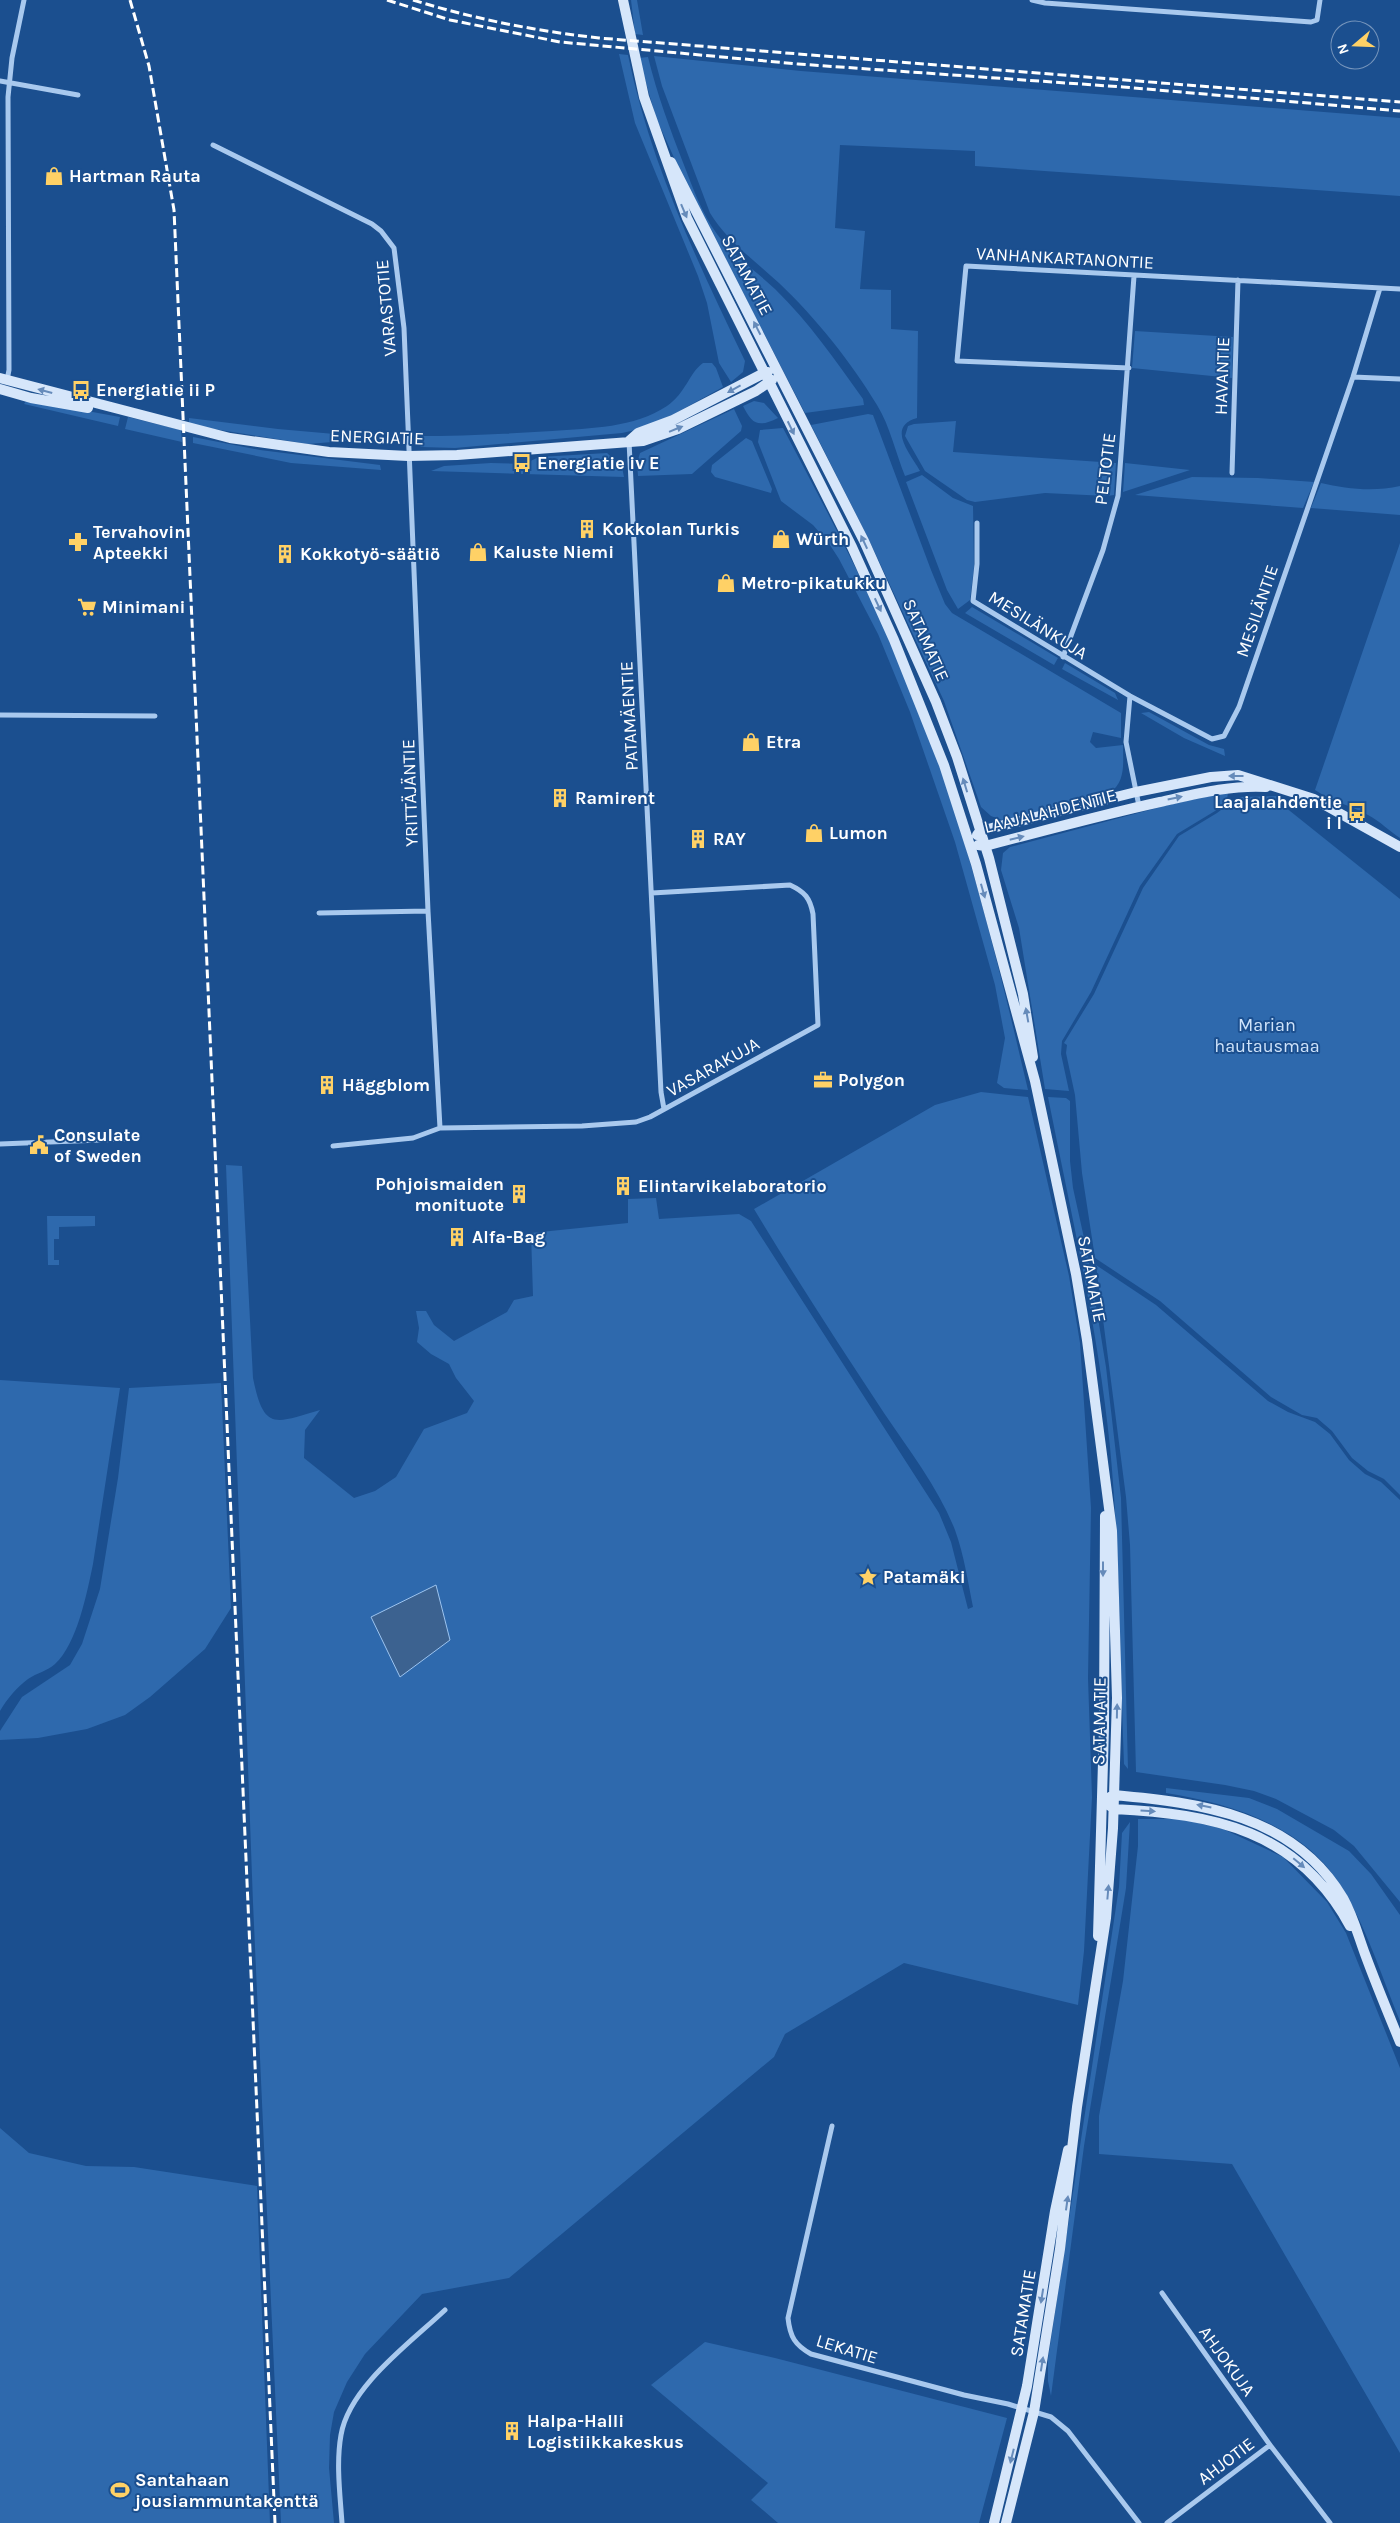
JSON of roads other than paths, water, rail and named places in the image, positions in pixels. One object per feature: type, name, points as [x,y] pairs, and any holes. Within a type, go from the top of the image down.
[{"type":"main road","name":"SATAMATIE","points":[[623,1],[639,78],[656,133],[687,218],[852,547],[923,709],[970,844],[1036,1081]]},
{"type":"main road","name":"SATAMATIE","points":[[656,133],[864,541],[936,702],[956,757],[985,846],[1023,994],[1036,1081],[1076,1274],[1093,1379],[1112,1531],[1117,1698],[1114,1809],[1106,1918],[1077,2107],[1060,2249],[1034,2412],[1006,2523]]},
{"type":"main road","name":"ENERGIATIE","points":[[2,387],[73,406],[126,413],[258,443],[329,452],[408,456],[583,447],[629,440],[643,441],[678,429],[769,384],[779,372]]},
{"type":"main road","name":"ENERGIATIE","points":[[629,440],[638,433],[673,420],[764,373],[779,372]]},
{"type":"main road","name":"LAAJALAHDENTIE","points":[[1283,788],[1238,787],[1139,806],[985,846],[970,844],[980,831],[1136,792],[1238,775],[1283,788],[1314,799],[1400,847]]},
{"type":"main road","name":"SATAMATIE","points":[[1099,1958],[1097,1916],[1102,1800],[1105,1485]]},
{"type":"main road","points":[[1102,1800],[1114,1795],[1195,1804],[1251,1820],[1294,1845],[1313,1861],[1338,1890],[1353,1919],[1400,2042]]},
{"type":"main road","points":[[1102,1800],[1114,1809],[1204,1818],[1245,1830],[1273,1844],[1296,1860],[1325,1888],[1343,1914],[1365,1954]]},
{"type":"main road","name":"SATAMATIE","points":[[994,2523],[1022,2408],[1060,2186],[1077,2107]]},
{"type":"street","points":[[2,387],[9,370],[10,218],[7,124],[9,83],[24,0]]},
{"type":"street","points":[[1032,0],[1045,4],[1311,22],[1317,20],[1320,0]]},
{"type":"street","points":[[0,80],[78,95]]},
{"type":"street","name":"VARASTOTIE","points":[[213,145],[372,224],[390,240],[394,248],[404,328],[408,456]]},
{"type":"street","name":"VANHANKARTANONTIE","points":[[1129,368],[957,361],[966,266],[1400,289]]},
{"type":"street","name":"PELTOTIE","points":[[1063,657],[1103,550],[1118,496],[1129,368],[1134,276]]},
{"type":"street","name":"HAVANTIE","points":[[1232,473],[1238,280]]},
{"type":"street","name":"MESILÄNTIE","points":[[1130,696],[1212,739],[1224,736],[1239,707],[1353,377],[1380,288]]},
{"type":"street","points":[[1353,377],[1400,379]]},
{"type":"street","name":"PATAMÄENTIE","points":[[629,440],[661,1092],[664,1109]]},
{"type":"street","name":"YRITTÄJÄNTIE","points":[[408,456],[428,911],[440,1128]]},
{"type":"street","name":"MESILÄNKUJA","points":[[977,523],[977,564],[973,601],[1130,696]]},
{"type":"street","points":[[1130,696],[1126,742],[1139,806]]},
{"type":"street","points":[[0,715],[155,716]]},
{"type":"street","name":"VASARAKUJA","points":[[333,1146],[413,1138],[440,1128],[582,1126],[636,1122],[650,1118],[818,1025],[816,957],[810,902],[805,894],[790,885],[652,893]]},
{"type":"street","points":[[319,913],[428,911]]},
{"type":"street","points":[[0,1144],[125,1139]]},
{"type":"street","name":"LEKATIE","points":[[832,2126],[788,2318],[790,2334],[799,2347],[811,2354],[1051,2417],[1068,2431],[1140,2523]]},
{"type":"street","name":"AHJOKUJA","points":[[1162,2293],[1270,2445]]},
{"type":"street","points":[[342,2523],[339,2452],[341,2435],[349,2408],[362,2389],[445,2310]]},
{"type":"street","name":"AHJOTIE","points":[[1167,2523],[1270,2445],[1330,2523]]},
{"type":"railway","points":[[130,0],[149,66],[174,210],[275,2523]]},
{"type":"railway","points":[[387,0],[450,20],[560,42],[798,64],[1123,87],[1400,111]]},
{"type":"railway","points":[[413,0],[505,24],[599,38],[1400,102]]},
{"type":"place","name":"Hartman Rauta","points":[[54,176]]},
{"type":"place","name":"Energiatie ii P","points":[[81,390]]},
{"type":"place","name":"Energiatie iv E","points":[[522,463]]},
{"type":"place","name":"Kokkolan Turkis","points":[[587,529]]},
{"type":"place","name":"Würth","points":[[781,539]]},
{"type":"place","name":"Tervahovin Apteekki","points":[[78,542]]},
{"type":"place","name":"Kaluste Niemi","points":[[478,552]]},
{"type":"place","name":"Kokkotyö-säätiö","points":[[285,554]]},
{"type":"place","name":"Metro-pikatukku","points":[[726,583]]},
{"type":"place","name":"Minimani","points":[[87,607]]},
{"type":"place","name":"Etra","points":[[751,742]]},
{"type":"place","name":"Ramirent","points":[[560,798]]},
{"type":"place","name":"Laajalahdentie i I","points":[[1357,812]]},
{"type":"place","name":"Lumon","points":[[814,833]]},
{"type":"place","name":"RAY","points":[[698,839]]},
{"type":"place","name":"Polygon","points":[[823,1080]]},
{"type":"place","name":"Häggblom","points":[[327,1085]]},
{"type":"place","name":"Consulate of Sweden","points":[[39,1145]]},
{"type":"place","name":"Elintarvikelaboratorio","points":[[623,1186]]},
{"type":"place","name":"Pohjoismaiden monituote","points":[[519,1194]]},
{"type":"place","name":"Alfa-Bag","points":[[457,1237]]},
{"type":"place","name":"Patamäki","points":[[868,1577]]},
{"type":"place","name":"Halpa-Halli Logistiikkakeskus","points":[[512,2431]]},
{"type":"place","name":"Santahaan jousiammuntakenttä","points":[[120,2490]]},
{"type":"park label","name":"Marian hautausmaa","points":[[1267,1035]]}]
